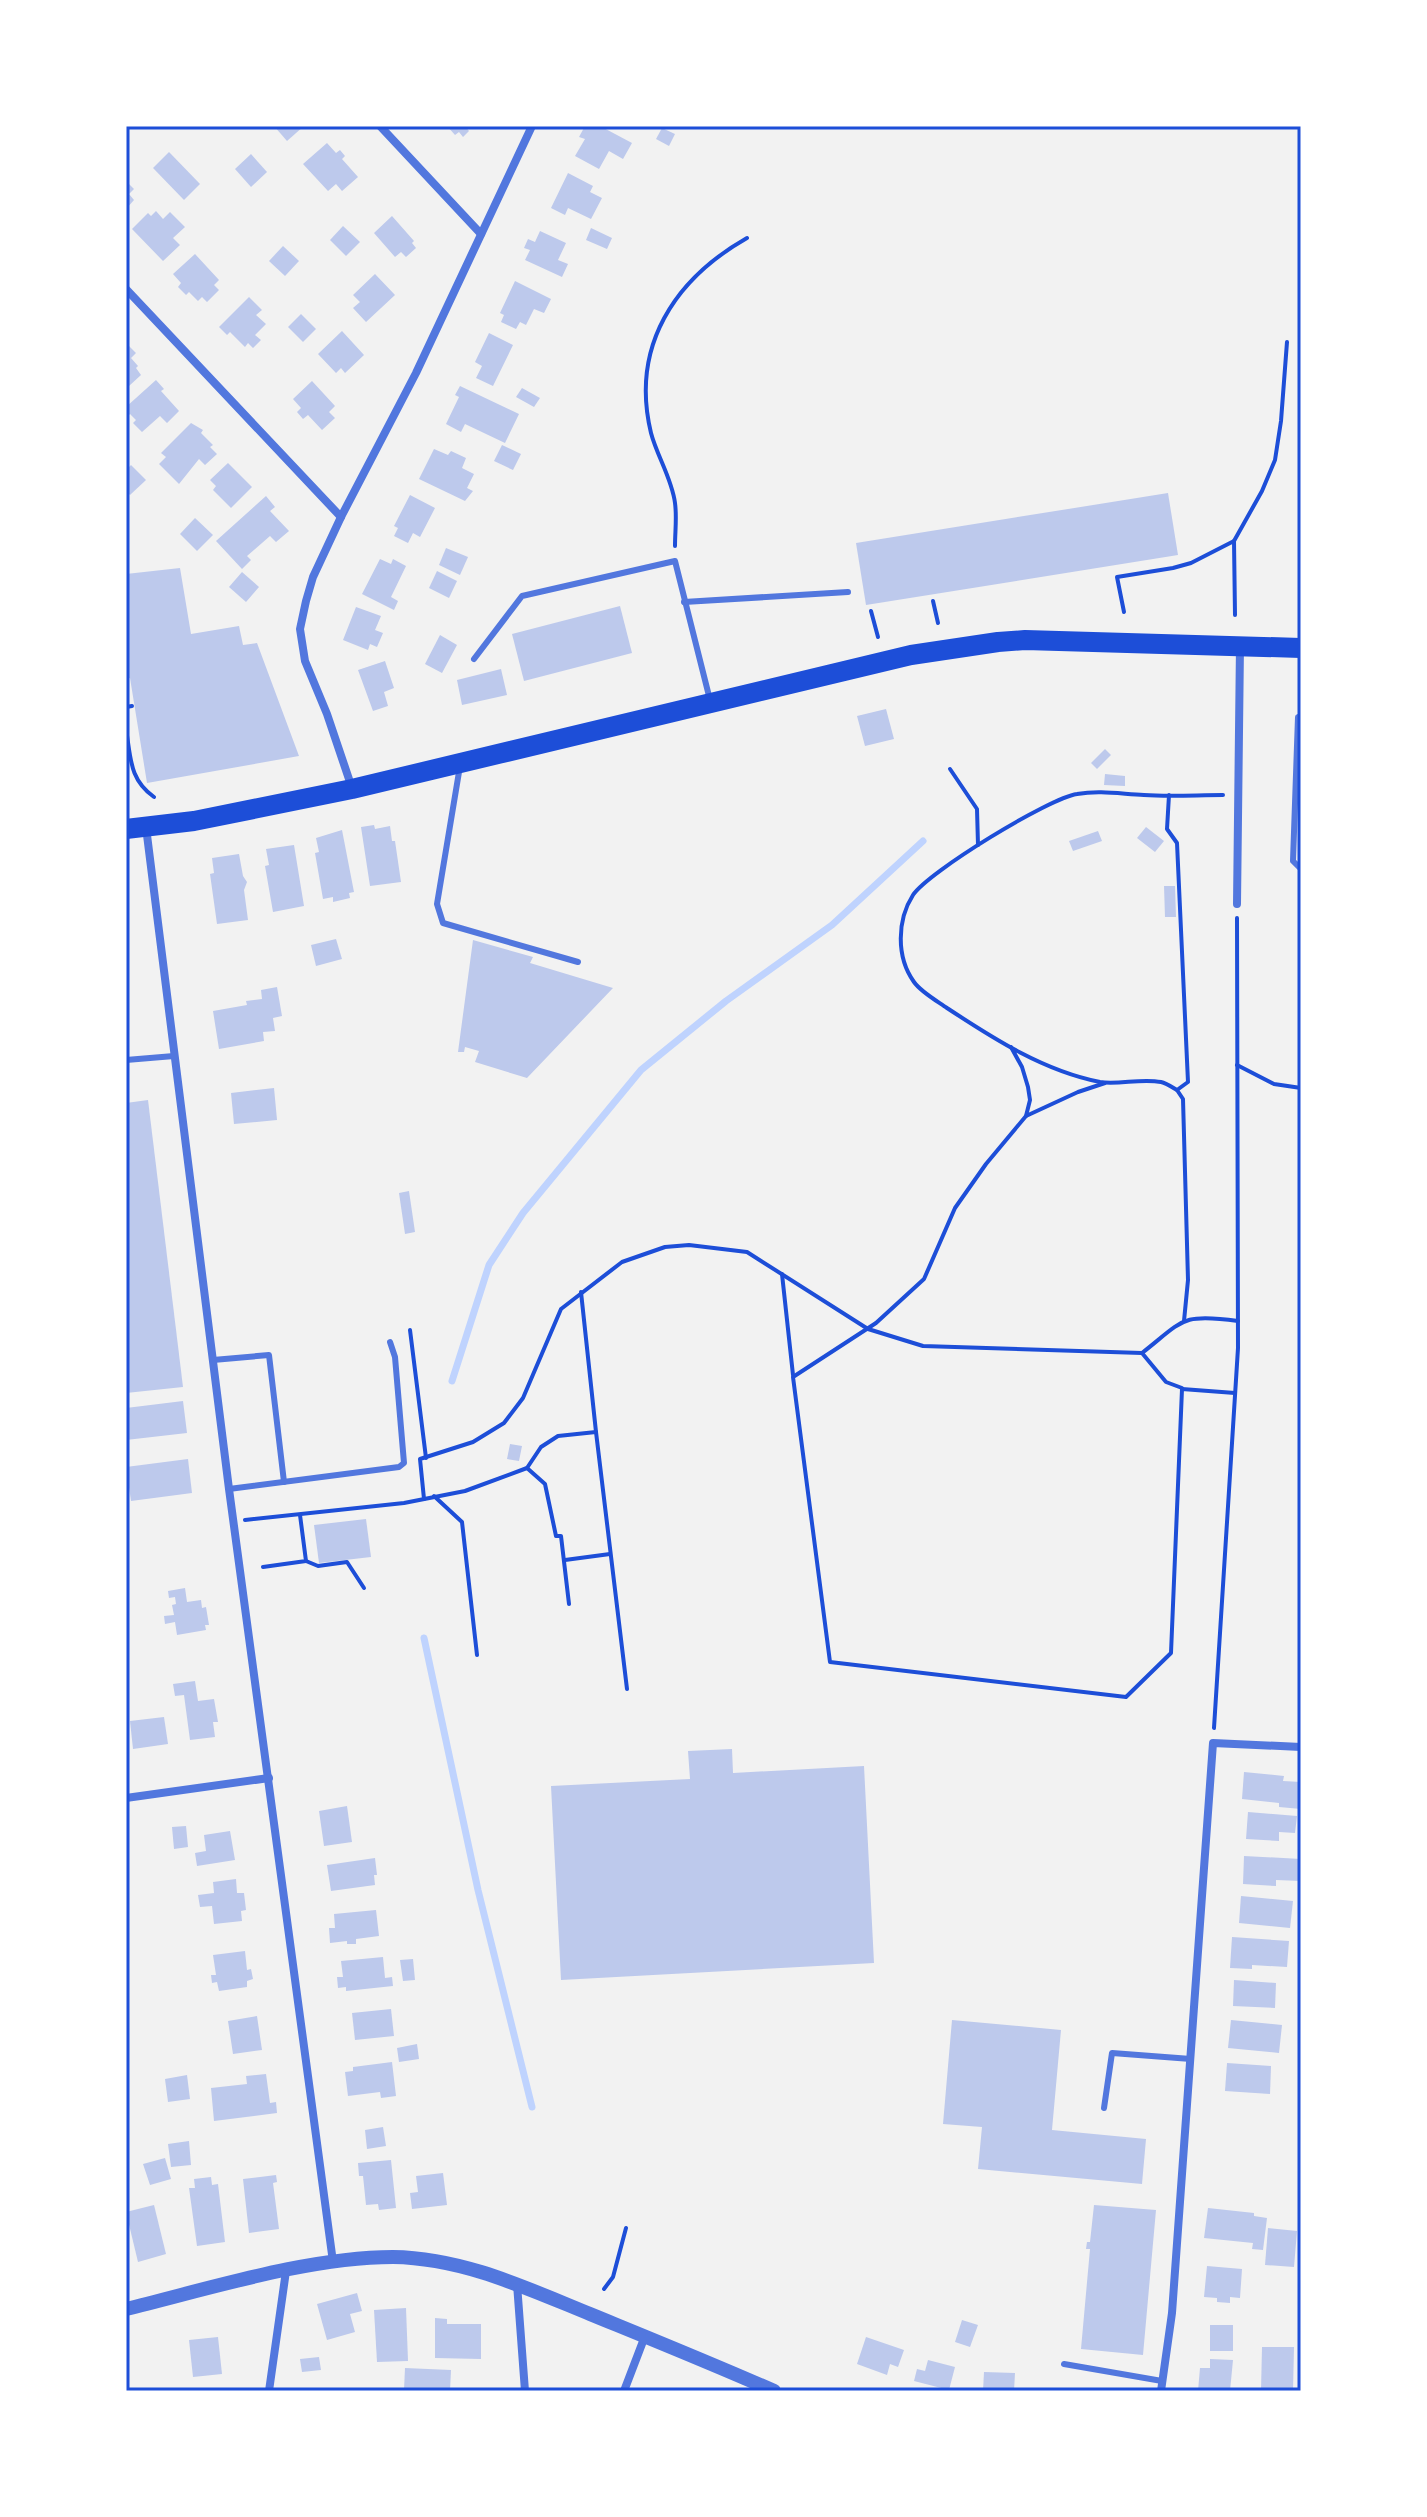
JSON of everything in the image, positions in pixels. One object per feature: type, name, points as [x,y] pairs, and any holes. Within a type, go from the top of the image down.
[{"type":"main road","points":[[136,828],[194,821],[352,789],[911,655],[998,642],[1301,648]]},
{"type":"street","points":[[380,126],[481,234]]},
{"type":"street","points":[[352,789],[305,661],[300,629],[313,577],[416,373],[532,126]]},
{"type":"street","points":[[126,289],[341,517]]},
{"type":"street","points":[[1237,904],[1240,645]]},
{"type":"street","points":[[136,828],[174,1056],[333,2262]]},
{"type":"street","points":[[1161,2386],[1172,2313],[1213,1743],[1301,1747]]},
{"type":"street","points":[[126,1798],[269,1778]]},
{"type":"street","points":[[126,2309],[333,2262],[417,2258],[466,2267],[517,2284],[774,2391]]},
{"type":"street","points":[[269,2391],[286,2271]]},
{"type":"street","points":[[517,2284],[525,2391]]},
{"type":"street","points":[[624,2391],[645,2336]]},
{"type":"lane","points":[[474,659],[522,596],[675,561],[712,704]]},
{"type":"lane","points":[[684,602],[848,592]]},
{"type":"lane","points":[[1301,716],[1298,717],[1293,861],[1301,869]]},
{"type":"lane","points":[[461,762],[437,904],[443,923],[578,962]]},
{"type":"lane","points":[[126,1060],[174,1056]]},
{"type":"lane","points":[[229,1489],[399,1467],[404,1463],[395,1357],[390,1342]]},
{"type":"lane","points":[[213,1360],[269,1355],[284,1482]]},
{"type":"lane","points":[[1104,2108],[1112,2053],[1191,2059]]},
{"type":"lane","points":[[1064,2364],[1161,2386]]},
{"type":"path","points":[[675,561],[675,501],[651,432],[646,397],[649,359],[663,319],[683,287],[718,255],[747,238]]},
{"type":"path","points":[[1235,615],[1234,541],[1262,491],[1275,460],[1287,342]]},
{"type":"path","points":[[1124,612],[1117,577],[1182,566],[1234,541]]},
{"type":"path","points":[[933,601],[938,623]]},
{"type":"path","points":[[871,611],[878,637]]},
{"type":"path","points":[[126,729],[132,769],[139,786],[154,797]]},
{"type":"path","points":[[950,769],[977,809],[978,845]]},
{"type":"path","points":[[1184,1321],[1188,1280],[1183,1099],[1177,1090],[1161,1082],[1107,1083],[1084,1078],[1026,1056],[980,1030],[914,983],[901,947],[904,913],[914,893],[978,845],[1047,804],[1074,794],[1104,791],[1238,795]]},
{"type":"path","points":[[1169,795],[1167,829],[1177,843],[1188,1082],[1177,1090]]},
{"type":"path","points":[[1213,1743],[1238,1321],[1237,904]]},
{"type":"path","points":[[1011,1047],[1028,1087],[1030,1100],[1026,1116]]},
{"type":"path","points":[[1237,1065],[1274,1084],[1301,1088]]},
{"type":"path","points":[[793,1377],[868,1329],[924,1279],[955,1208],[1026,1116],[1078,1092],[1107,1083]]},
{"type":"path","points":[[424,1499],[420,1459],[473,1442],[504,1423],[530,1384],[561,1309],[622,1262],[665,1247],[689,1245],[747,1252],[868,1329],[923,1346],[1142,1353],[1184,1321],[1203,1316],[1238,1321]]},
{"type":"path","points":[[782,1274],[830,1662],[1126,1697],[1171,1653],[1182,1389]]},
{"type":"path","points":[[581,1292],[627,1689]]},
{"type":"path","points":[[410,1330],[426,1458]]},
{"type":"path","points":[[1142,1353],[1166,1382],[1182,1389],[1235,1393]]},
{"type":"path","points":[[256,1519],[424,1499],[484,1486],[527,1468],[541,1447],[558,1436],[596,1432]]},
{"type":"path","points":[[527,1468],[545,1484],[556,1536],[561,1536],[569,1604]]},
{"type":"path","points":[[434,1496],[462,1522],[477,1655]]},
{"type":"path","points":[[300,1515],[306,1561]]},
{"type":"path","points":[[564,1560],[610,1554]]},
{"type":"path","points":[[263,1567],[306,1561],[318,1566],[347,1562],[364,1588]]},
{"type":"path","points":[[604,2289],[613,2277],[626,2228]]},
{"type":"building","points":[[274,126],[304,126],[287,141]]},
{"type":"building","points":[[447,126],[465,126],[469,131],[463,137],[459,132],[455,135]]},
{"type":"building","points":[[585,126],[600,126],[632,143],[623,159],[609,151],[599,169],[575,156],[585,139],[579,137]]},
{"type":"building","points":[[662,128],[675,134],[669,146],[656,139]]},
{"type":"building","points":[[327,143],[336,153],[340,150],[345,156],[342,159],[358,177],[342,191],[336,184],[328,191],[303,164]]},
{"type":"building","points":[[169,152],[200,184],[184,200],[153,168]]},
{"type":"building","points":[[251,154],[267,172],[251,187],[235,169]]},
{"type":"building","points":[[568,173],[593,186],[590,192],[602,198],[591,219],[568,208],[565,215],[551,208]]},
{"type":"building","points":[[126,181],[134,189],[129,194],[134,200],[126,209]]},
{"type":"building","points":[[156,211],[163,219],[170,212],[185,227],[173,238],[180,245],[163,261],[132,229],[148,213],[151,216]]},
{"type":"building","points":[[392,216],[414,241],[412,243],[416,248],[406,257],[401,252],[395,257],[374,233]]},
{"type":"building","points":[[343,226],[360,242],[346,256],[330,240]]},
{"type":"building","points":[[591,228],[612,238],[607,249],[586,240]]},
{"type":"building","points":[[540,231],[566,243],[558,260],[568,264],[562,277],[525,260],[530,250],[524,248],[528,239],[535,242]]},
{"type":"building","points":[[283,246],[299,261],[285,276],[269,261]]},
{"type":"building","points":[[195,254],[219,280],[214,285],[219,290],[207,302],[202,297],[198,301],[189,292],[186,295],[178,287],[181,283],[173,274]]},
{"type":"building","points":[[375,274],[395,295],[366,322],[353,308],[360,302],[353,295]]},
{"type":"building","points":[[515,281],[551,299],[544,313],[534,309],[526,325],[520,322],[516,329],[501,322],[504,315],[500,313]]},
{"type":"building","points":[[249,297],[262,310],[256,315],[266,324],[255,335],[261,340],[253,348],[248,343],[245,347],[230,332],[227,335],[219,327]]},
{"type":"building","points":[[301,314],[316,329],[303,342],[288,327]]},
{"type":"building","points":[[342,331],[364,355],[345,373],[341,368],[336,373],[318,354]]},
{"type":"building","points":[[489,333],[513,345],[493,386],[476,378],[482,366],[475,362]]},
{"type":"building","points":[[129,346],[136,353],[131,358],[141,375],[129,386],[126,383],[126,348]]},
{"type":"building","points":[[156,380],[164,389],[161,391],[179,411],[167,423],[160,416],[142,432],[133,423],[136,420],[130,414],[126,418],[126,407]]},
{"type":"building","points":[[312,381],[335,406],[329,412],[335,418],[322,430],[308,415],[303,419],[297,412],[301,408],[293,399]]},
{"type":"building","points":[[460,386],[519,414],[505,443],[465,424],[461,432],[446,424],[459,397],[455,395]]},
{"type":"building","points":[[522,388],[540,398],[534,407],[516,397]]},
{"type":"building","points":[[191,423],[203,430],[201,433],[217,454],[205,465],[199,459],[179,484],[159,464],[166,457],[161,453]]},
{"type":"building","points":[[502,445],[521,454],[513,470],[494,461]]},
{"type":"building","points":[[434,449],[448,455],[451,451],[466,458],[462,468],[474,474],[467,488],[473,491],[465,501],[419,479]]},
{"type":"building","points":[[228,463],[252,487],[231,508],[213,490],[216,486],[210,480]]},
{"type":"building","points":[[131,465],[146,480],[130,495],[126,491],[126,470]]},
{"type":"building","points":[[1168,493],[1178,555],[866,605],[856,543]]},
{"type":"building","points":[[410,495],[435,508],[420,537],[413,533],[408,543],[394,536],[398,528],[394,526]]},
{"type":"building","points":[[266,496],[275,507],[270,511],[289,531],[276,542],[270,536],[247,556],[251,560],[242,569],[216,541]]},
{"type":"building","points":[[195,518],[213,535],[197,551],[180,534]]},
{"type":"building","points":[[446,548],[468,557],[460,575],[439,565]]},
{"type":"building","points":[[380,559],[391,564],[393,559],[406,566],[391,597],[398,601],[394,610],[362,594]]},
{"type":"building","points":[[180,568],[191,634],[239,626],[243,645],[257,643],[299,756],[147,783],[130,678],[126,679],[126,574]]},
{"type":"building","points":[[437,571],[457,581],[449,598],[429,588]]},
{"type":"building","points":[[242,572],[259,587],[246,602],[229,587]]},
{"type":"building","points":[[620,606],[632,653],[524,681],[512,634]]},
{"type":"building","points":[[356,607],[381,616],[375,630],[383,633],[377,647],[370,644],[368,650],[343,640]]},
{"type":"building","points":[[440,635],[457,645],[442,673],[425,664]]},
{"type":"building","points":[[385,661],[394,688],[384,692],[388,706],[373,711],[358,670]]},
{"type":"building","points":[[501,669],[507,695],[462,705],[457,680]]},
{"type":"building","points":[[886,709],[894,739],[865,746],[857,716]]},
{"type":"building","points":[[1105,749],[1111,755],[1097,769],[1091,763]]},
{"type":"building","points":[[1105,774],[1125,776],[1125,786],[1104,785]]},
{"type":"building","points":[[374,825],[375,829],[390,826],[401,882],[370,886],[361,827]]},
{"type":"building","points":[[1146,827],[1164,841],[1155,852],[1137,838]]},
{"type":"building","points":[[342,830],[354,892],[349,893],[350,898],[333,902],[333,897],[323,899],[315,853],[319,852],[316,838]]},
{"type":"building","points":[[1098,831],[1102,841],[1073,851],[1069,841]]},
{"type":"building","points":[[294,845],[304,906],[273,912],[265,866],[269,865],[266,849]]},
{"type":"building","points":[[239,854],[247,882],[244,890],[248,920],[217,924],[210,874],[214,873],[212,858]]},
{"type":"building","points":[[1164,886],[1175,886],[1176,917],[1165,917]]},
{"type":"building","points":[[336,939],[342,959],[316,966],[311,945]]},
{"type":"building","points":[[473,940],[533,957],[530,963],[613,988],[527,1078],[475,1062],[479,1051],[465,1047],[464,1052],[458,1052]]},
{"type":"building","points":[[277,987],[282,1016],[273,1018],[275,1031],[263,1032],[264,1041],[219,1049],[213,1011],[247,1005],[246,1001],[262,999],[261,990]]},
{"type":"building","points":[[274,1088],[277,1120],[234,1124],[231,1093]]},
{"type":"building","points":[[148,1100],[183,1387],[126,1393],[126,1103]]},
{"type":"building","points":[[409,1191],[415,1232],[405,1234],[399,1193]]},
{"type":"building","points":[[183,1401],[187,1433],[126,1440],[126,1408]]},
{"type":"building","points":[[510,1444],[522,1446],[519,1461],[507,1459]]},
{"type":"building","points":[[188,1459],[192,1493],[131,1501],[126,1467]]},
{"type":"building","points":[[366,1519],[371,1557],[319,1563],[314,1525]]},
{"type":"building","points":[[185,1588],[187,1602],[201,1600],[202,1608],[206,1607],[209,1625],[205,1625],[206,1630],[177,1635],[175,1622],[165,1624],[164,1616],[174,1615],[172,1605],[176,1604],[175,1597],[169,1598],[168,1591]]},
{"type":"building","points":[[195,1681],[198,1701],[214,1699],[218,1722],[213,1722],[215,1737],[190,1740],[184,1695],[175,1696],[173,1684]]},
{"type":"building","points":[[164,1717],[168,1744],[133,1749],[130,1721]]},
{"type":"building","points":[[732,1749],[733,1773],[864,1766],[874,1963],[561,1980],[551,1786],[690,1779],[688,1751]]},
{"type":"building","points":[[1244,1772],[1284,1776],[1283,1781],[1301,1782],[1301,1809],[1242,1799]]},
{"type":"building","points":[[347,1806],[352,1842],[324,1846],[319,1811]]},
{"type":"building","points":[[1248,1812],[1297,1816],[1295,1833],[1279,1832],[1279,1841],[1246,1839]]},
{"type":"building","points":[[186,1826],[188,1847],[174,1849],[172,1827]]},
{"type":"building","points":[[230,1831],[235,1860],[197,1866],[195,1853],[206,1851],[204,1835]]},
{"type":"building","points":[[1244,1856],[1301,1859],[1301,1881],[1276,1880],[1276,1886],[1243,1884]]},
{"type":"building","points":[[375,1858],[375,1885],[331,1891],[327,1865]]},
{"type":"building","points":[[236,1879],[237,1893],[244,1893],[246,1910],[241,1911],[242,1921],[214,1924],[212,1906],[200,1907],[198,1895],[214,1893],[213,1882]]},
{"type":"building","points":[[1241,1896],[1293,1901],[1290,1928],[1239,1923]]},
{"type":"building","points":[[376,1910],[379,1936],[356,1939],[356,1944],[347,1944],[347,1941],[330,1943],[329,1928],[335,1928],[334,1914]]},
{"type":"building","points":[[1232,1937],[1289,1941],[1287,1967],[1252,1965],[1252,1969],[1230,1968]]},
{"type":"building","points":[[245,1951],[247,1970],[251,1969],[253,1979],[247,1981],[247,1987],[219,1991],[217,1982],[212,1983],[211,1975],[216,1975],[213,1955]]},
{"type":"building","points":[[383,1957],[385,1978],[392,1977],[393,1986],[346,1991],[346,1987],[338,1988],[337,1977],[343,1977],[341,1961]]},
{"type":"building","points":[[413,1959],[415,1980],[403,1981],[400,1960]]},
{"type":"building","points":[[1234,1980],[1276,1983],[1275,2008],[1233,2006]]},
{"type":"building","points":[[391,2009],[394,2036],[355,2040],[352,2013]]},
{"type":"building","points":[[257,2016],[262,2050],[233,2054],[228,2021]]},
{"type":"building","points":[[952,2020],[1061,2030],[1052,2130],[1146,2139],[1142,2184],[978,2169],[982,2127],[943,2124]]},
{"type":"building","points":[[1231,2020],[1282,2025],[1279,2053],[1228,2048]]},
{"type":"building","points":[[417,2044],[419,2059],[399,2062],[397,2048]]},
{"type":"building","points":[[392,2062],[396,2096],[381,2098],[380,2092],[348,2096],[345,2072],[353,2071],[353,2067]]},
{"type":"building","points":[[1227,2063],[1271,2066],[1270,2094],[1225,2091]]},
{"type":"building","points":[[266,2074],[270,2103],[276,2102],[277,2113],[214,2121],[211,2088],[247,2084],[246,2076]]},
{"type":"building","points":[[187,2075],[190,2099],[168,2102],[165,2079]]},
{"type":"building","points":[[383,2127],[386,2146],[367,2149],[365,2130]]},
{"type":"building","points":[[189,2141],[191,2165],[171,2167],[168,2144]]},
{"type":"building","points":[[165,2158],[171,2179],[150,2185],[143,2164]]},
{"type":"building","points":[[391,2160],[396,2208],[379,2210],[378,2204],[366,2205],[363,2176],[359,2176],[358,2163]]},
{"type":"building","points":[[443,2173],[447,2205],[412,2209],[410,2193],[418,2192],[416,2176]]},
{"type":"building","points":[[276,2175],[277,2182],[273,2183],[279,2229],[249,2233],[243,2179]]},
{"type":"building","points":[[211,2177],[212,2185],[218,2184],[225,2242],[197,2246],[189,2188],[195,2188],[194,2179]]},
{"type":"building","points":[[154,2205],[166,2254],[138,2262],[126,2212]]},
{"type":"building","points":[[1094,2205],[1156,2210],[1143,2355],[1081,2349],[1090,2249],[1086,2249],[1087,2242],[1090,2242]]},
{"type":"building","points":[[1208,2208],[1254,2213],[1254,2216],[1267,2218],[1263,2250],[1252,2249],[1253,2243],[1204,2238]]},
{"type":"building","points":[[1268,2228],[1297,2231],[1294,2267],[1265,2265]]},
{"type":"building","points":[[1207,2266],[1242,2269],[1240,2298],[1230,2297],[1230,2303],[1204,2297]]},
{"type":"building","points":[[357,2293],[362,2311],[350,2314],[355,2332],[327,2340],[317,2304]]},
{"type":"building","points":[[406,2308],[408,2361],[377,2362],[374,2310]]},
{"type":"building","points":[[435,2318],[447,2319],[447,2324],[481,2324],[481,2359],[435,2358]]},
{"type":"building","points":[[962,2320],[978,2325],[970,2347],[955,2342]]},
{"type":"building","points":[[1210,2325],[1233,2325],[1233,2351],[1210,2351]]},
{"type":"building","points":[[218,2337],[222,2374],[193,2377],[189,2340]]},
{"type":"building","points":[[866,2337],[904,2350],[898,2367],[890,2364],[887,2375],[857,2364]]},
{"type":"building","points":[[1262,2347],[1294,2347],[1293,2391],[1261,2391]]},
{"type":"building","points":[[319,2357],[321,2370],[302,2372],[300,2359]]},
{"type":"building","points":[[1210,2359],[1233,2360],[1230,2391],[1198,2391],[1200,2368],[1210,2368]]},
{"type":"building","points":[[928,2360],[955,2367],[949,2390],[914,2381],[917,2369],[925,2371]]},
{"type":"building","points":[[405,2368],[451,2370],[450,2391],[404,2390]]},
{"type":"building","points":[[984,2372],[1015,2373],[1014,2391],[983,2391]]},
{"type":"waterway","points":[[452,1381],[489,1265],[523,1213],[641,1070],[726,1001],[832,925],[923,841]]},
{"type":"waterway","points":[[424,1638],[478,1890],[532,2107]]}]
